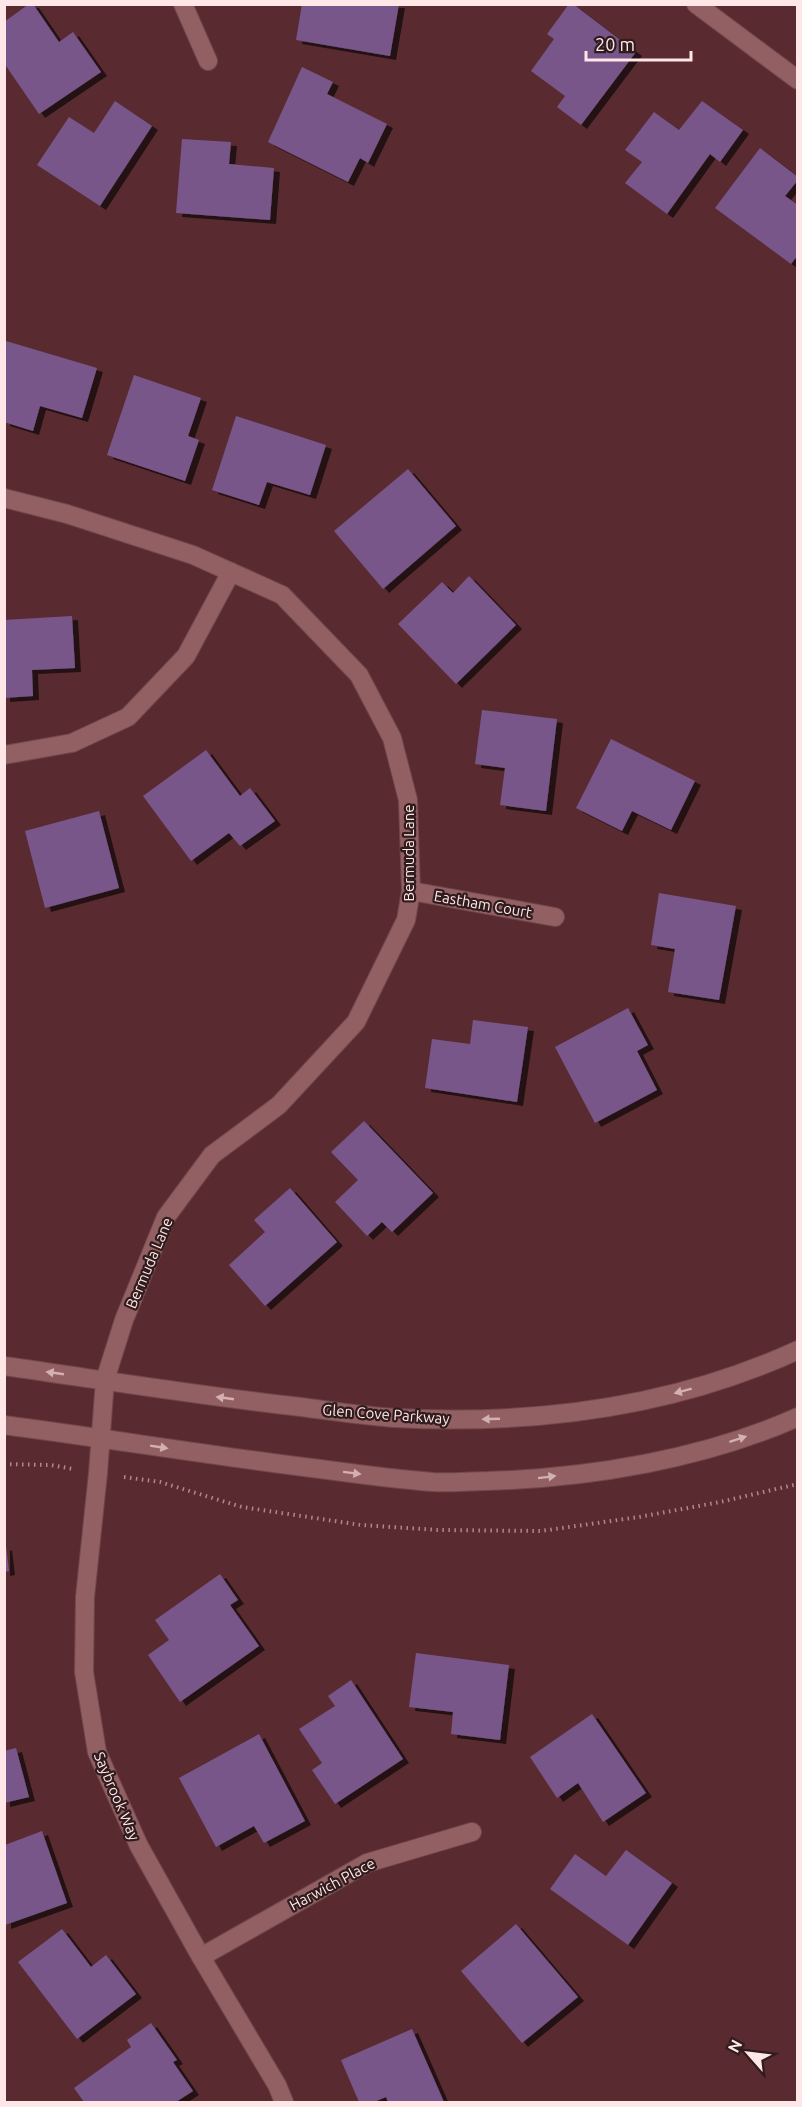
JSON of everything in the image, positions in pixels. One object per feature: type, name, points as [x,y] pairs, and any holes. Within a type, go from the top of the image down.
[{"type":"street","points":[[183,4],[208,61]]},
{"type":"street","points":[[696,4],[798,80]]},
{"type":"street","name":"Bermuda Lane","points":[[4,498],[67,514],[172,548],[282,595],[359,675],[392,738],[408,800],[411,891],[406,920],[356,1022],[279,1105],[212,1155],[166,1217],[124,1320],[105,1380]]},
{"type":"street","points":[[4,755],[72,743],[128,717],[186,656],[231,572]]},
{"type":"street","name":"Eastham Court","points":[[411,891],[555,917]]},
{"type":"street","name":"Glen Cove Parkway","points":[[4,1366],[242,1400],[393,1418],[470,1420],[537,1417],[612,1407],[683,1391],[759,1368],[798,1350]]},
{"type":"street","name":"Saybrook Way","points":[[105,1380],[102,1438],[85,1597],[84,1672],[97,1752],[139,1846],[201,1957],[277,2085],[284,2103]]},
{"type":"street","points":[[4,1425],[213,1456],[435,1482],[521,1480],[598,1471],[692,1454],[798,1417]]},
{"type":"street","name":"Harwich Place","points":[[201,1957],[367,1863],[472,1832]]},
{"type":"path","points":[[4,1464],[51,1465],[160,1482],[242,1507],[361,1525],[438,1530],[541,1531],[662,1513],[798,1484]]},
{"type":"building","points":[[29,4],[33,4],[59,42],[73,32],[101,72],[39,114],[4,63],[4,22]]},
{"type":"building","points":[[302,4],[399,4],[390,56],[296,40]]},
{"type":"building","points":[[569,4],[573,4],[636,52],[581,125],[557,107],[565,96],[531,71],[554,39],[547,34]]},
{"type":"building","points":[[302,67],[333,82],[327,94],[387,124],[368,163],[360,158],[348,182],[268,142]]},
{"type":"building","points":[[115,101],[152,126],[100,206],[37,165],[69,117],[94,133]]},
{"type":"building","points":[[702,101],[743,130],[720,162],[710,154],[667,214],[625,183],[642,162],[625,150],[654,112],[679,130]]},
{"type":"building","points":[[182,139],[231,142],[229,164],[274,168],[270,220],[176,213]]},
{"type":"building","points":[[760,148],[798,177],[785,196],[798,205],[798,255],[791,264],[715,208]]},
{"type":"building","points":[[6,341],[97,368],[82,418],[40,406],[33,431],[4,422]]},
{"type":"building","points":[[134,375],[201,398],[188,436],[199,440],[185,481],[107,455]]},
{"type":"building","points":[[236,416],[326,445],[310,495],[267,482],[259,505],[212,490]]},
{"type":"building","points":[[408,469],[456,526],[383,589],[334,531]]},
{"type":"building","points":[[469,576],[516,625],[456,684],[398,624],[442,582],[453,593]]},
{"type":"building","points":[[72,616],[75,668],[32,670],[33,696],[4,698],[4,620]]},
{"type":"building","points":[[482,710],[557,719],[546,811],[500,805],[505,768],[475,764]]},
{"type":"building","points":[[611,739],[695,781],[671,830],[632,811],[622,831],[576,808]]},
{"type":"building","points":[[206,750],[240,796],[250,788],[275,821],[240,846],[229,833],[191,861],[143,796]]},
{"type":"building","points":[[99,811],[119,888],[45,908],[25,831]]},
{"type":"building","points":[[659,893],[736,906],[719,1000],[668,992],[675,949],[651,945]]},
{"type":"building","points":[[628,1008],[648,1045],[637,1051],[657,1090],[595,1123],[555,1047]]},
{"type":"building","points":[[473,1020],[528,1027],[517,1102],[425,1088],[432,1039],[470,1044]]},
{"type":"building","points":[[364,1121],[433,1193],[392,1232],[382,1222],[367,1236],[335,1202],[358,1180],[331,1152]]},
{"type":"building","points":[[290,1188],[337,1242],[265,1306],[229,1265],[265,1232],[254,1220]]},
{"type":"building","points":[[6,1546],[9,1571],[4,1572],[4,1547]]},
{"type":"building","points":[[220,1574],[238,1600],[230,1605],[259,1646],[180,1702],[148,1655],[169,1640],[155,1620]]},
{"type":"building","points":[[416,1653],[509,1665],[500,1740],[451,1734],[453,1712],[409,1707]]},
{"type":"building","points":[[351,1680],[403,1759],[335,1804],[312,1770],[322,1763],[299,1729],[335,1706],[328,1696]]},
{"type":"building","points":[[592,1714],[646,1793],[603,1822],[578,1783],[557,1798],[530,1757]]},
{"type":"building","points":[[259,1734],[305,1821],[264,1843],[254,1826],[216,1847],[179,1778]]},
{"type":"building","points":[[16,1748],[29,1797],[4,1803],[4,1751]]},
{"type":"building","points":[[42,1831],[67,1903],[5,1925],[5,1845]]},
{"type":"building","points":[[626,1850],[672,1883],[628,1945],[550,1889],[575,1854],[606,1876]]},
{"type":"building","points":[[516,1924],[578,1997],[522,2043],[461,1971]]},
{"type":"building","points":[[62,1929],[91,1967],[106,1955],[136,1994],[77,2039],[18,1962]]},
{"type":"building","points":[[151,2023],[177,2060],[173,2062],[193,2091],[176,2102],[84,2102],[74,2088],[131,2047],[127,2040]]},
{"type":"building","points":[[412,2029],[444,2102],[388,2102],[386,2097],[374,2102],[359,2102],[341,2060]]}]
